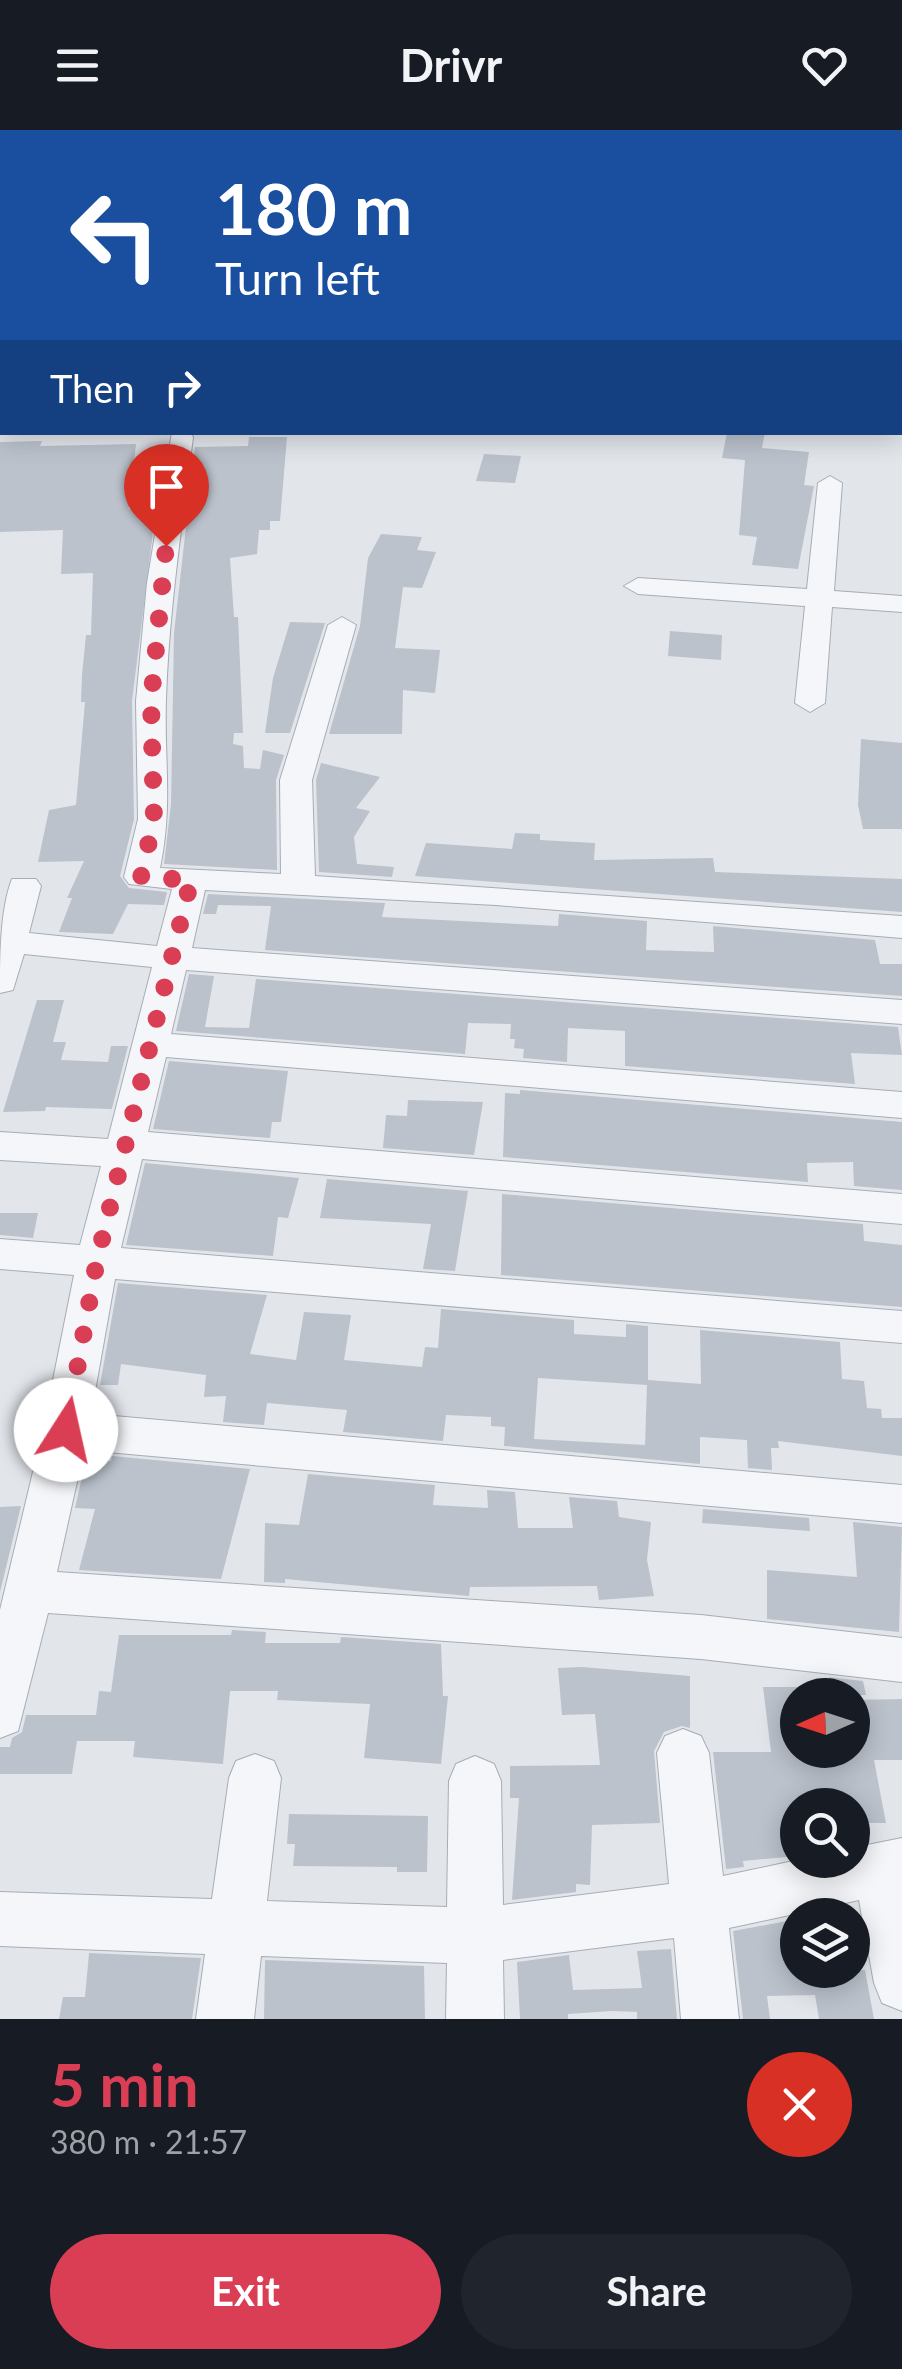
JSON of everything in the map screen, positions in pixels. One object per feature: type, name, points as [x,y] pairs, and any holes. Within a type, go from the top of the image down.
[{"type":"street","points":[[181,437],[160,583],[151,701],[154,819],[141,877],[298,884],[902,927]]},
{"type":"street","points":[[810,703],[830,483]]},
{"type":"street","points":[[638,586],[902,604]]},
{"type":"street","points":[[298,884],[296,780],[342,625]]},
{"type":"street","points":[[0,1715],[32,1590],[97,1260],[191,880]]},
{"type":"street","points":[[0,982],[24,886]]},
{"type":"street","points":[[11,942],[172,958],[902,1012]]},
{"type":"street","points":[[151,1044],[902,1105]]},
{"type":"street","points":[[0,1146],[125,1148],[902,1209]]},
{"type":"street","points":[[0,1254],[902,1328]]},
{"type":"street","points":[[66,1430],[902,1504]]},
{"type":"street","points":[[32,1590],[701,1637],[902,1660]]},
{"type":"street","points":[[682,1754],[702,1907],[710,2019]]},
{"type":"street","points":[[225,2019],[255,1778]]},
{"type":"street","points":[[475,1782],[476,2019]]},
{"type":"street","points":[[0,1918],[476,1936],[702,1907],[891,1865],[902,1982]]},
{"type":"building","points":[[726,435],[764,435],[762,448],[809,452],[804,485],[814,486],[798,569],[752,565],[757,537],[739,535],[745,460],[722,458]]},
{"type":"building","points":[[249,437],[287,437],[280,521],[270,521],[270,530],[259,530],[257,554],[230,558],[234,617],[238,617],[243,733],[234,733],[233,744],[243,746],[244,768],[260,769],[263,750],[284,755],[276,780],[277,870],[164,864],[171,804],[174,633],[195,447],[248,446]]},
{"type":"building","points":[[42,441],[40,446],[136,444],[129,509],[156,508],[132,701],[134,819],[120,876],[129,888],[167,892],[164,905],[128,904],[113,934],[59,932],[72,898],[67,898],[84,861],[38,862],[49,810],[76,805],[85,702],[81,702],[82,675],[86,635],[91,635],[93,573],[61,574],[63,530],[0,532],[0,442]]},
{"type":"building","points":[[484,454],[521,456],[515,483],[476,481]]},
{"type":"building","points":[[381,534],[422,537],[417,550],[436,552],[422,588],[403,587],[395,648],[440,650],[435,693],[403,690],[402,734],[329,734],[360,626],[368,558]]},
{"type":"building","points":[[290,622],[325,623],[290,733],[265,733],[273,678]]},
{"type":"building","points":[[670,631],[722,635],[721,660],[668,656]]},
{"type":"building","points":[[861,739],[902,743],[902,829],[863,829],[858,805]]},
{"type":"building","points":[[321,763],[380,777],[356,808],[370,811],[354,837],[357,864],[394,867],[392,877],[319,872],[316,780]]},
{"type":"building","points":[[515,833],[540,834],[540,840],[595,843],[594,860],[713,858],[715,872],[902,879],[902,912],[415,876],[426,843],[512,849]]},
{"type":"building","points":[[208,894],[385,903],[382,917],[558,926],[559,914],[647,921],[646,950],[714,952],[713,926],[875,940],[880,964],[902,964],[902,996],[265,950],[271,906],[218,905],[216,914],[203,914]]},
{"type":"building","points":[[189,974],[214,976],[205,1027],[249,1028],[256,979],[898,1027],[902,1055],[851,1053],[855,1084],[625,1066],[625,1031],[568,1028],[567,1062],[523,1058],[524,1049],[514,1048],[515,1039],[510,1039],[511,1024],[468,1023],[465,1054],[176,1031]]},
{"type":"building","points":[[37,1000],[64,1000],[53,1042],[66,1042],[61,1060],[108,1062],[111,1046],[128,1046],[112,1109],[46,1107],[45,1111],[3,1112]]},
{"type":"building","points":[[169,1061],[288,1071],[281,1122],[272,1122],[270,1138],[153,1129]]},
{"type":"building","points":[[520,1090],[902,1122],[902,1190],[854,1186],[853,1162],[807,1163],[808,1182],[503,1157],[505,1093],[520,1094]]},
{"type":"building","points":[[408,1100],[483,1102],[474,1155],[383,1148],[386,1115],[407,1116]]},
{"type":"building","points":[[145,1163],[299,1178],[288,1218],[278,1217],[273,1256],[126,1245]]},
{"type":"building","points":[[327,1179],[468,1191],[455,1271],[423,1269],[431,1224],[320,1218]]},
{"type":"building","points":[[502,1194],[863,1224],[864,1241],[902,1245],[902,1307],[501,1275]]},
{"type":"building","points":[[0,1213],[38,1213],[33,1238],[0,1235]]},
{"type":"building","points":[[118,1283],[267,1295],[250,1354],[296,1360],[304,1312],[351,1315],[344,1360],[422,1367],[425,1347],[438,1348],[441,1309],[574,1320],[574,1334],[626,1337],[626,1324],[648,1326],[648,1380],[701,1384],[700,1330],[840,1342],[842,1379],[864,1381],[867,1408],[881,1409],[882,1418],[902,1418],[902,1456],[778,1441],[779,1448],[771,1448],[772,1470],[748,1468],[747,1440],[700,1437],[700,1464],[504,1446],[505,1427],[491,1426],[491,1417],[446,1415],[443,1441],[343,1432],[347,1410],[267,1403],[264,1425],[223,1422],[226,1396],[204,1397],[206,1375],[121,1364],[118,1385],[100,1385]],"holes":[[[538,1378],[647,1385],[645,1445],[534,1439]]]},
{"type":"building","points":[[112,1456],[250,1469],[221,1579],[79,1570],[95,1509],[75,1508],[86,1460],[111,1461]]},
{"type":"building","points":[[308,1474],[435,1485],[433,1505],[488,1508],[487,1490],[515,1492],[518,1528],[573,1528],[569,1497],[617,1501],[619,1517],[651,1522],[647,1560],[654,1596],[599,1600],[597,1586],[470,1587],[469,1596],[285,1579],[285,1583],[264,1582],[265,1523],[299,1525]]},
{"type":"building","points":[[21,1506],[0,1592],[0,1507]]},
{"type":"building","points":[[703,1509],[809,1518],[810,1531],[702,1523]]},
{"type":"building","points":[[853,1522],[902,1527],[899,1632],[767,1619],[767,1570],[857,1577]]},
{"type":"building","points":[[232,1630],[266,1632],[265,1643],[340,1643],[341,1637],[441,1644],[443,1696],[448,1696],[441,1764],[364,1758],[370,1704],[277,1700],[278,1691],[230,1691],[223,1764],[133,1757],[135,1741],[77,1741],[72,1774],[0,1774],[0,1747],[10,1747],[12,1738],[22,1732],[26,1715],[96,1715],[99,1691],[111,1692],[119,1635],[231,1635]]},
{"type":"building","points":[[558,1668],[690,1676],[690,1728],[682,1726],[664,1732],[654,1751],[660,1823],[592,1825],[590,1885],[576,1884],[576,1892],[512,1900],[519,1798],[510,1798],[510,1766],[600,1765],[595,1714],[562,1715]]},
{"type":"building","points":[[763,1687],[780,1687],[780,1768],[870,1768],[870,1700],[902,1699],[902,1760],[874,1760],[886,1823],[870,1823],[870,1788],[780,1788],[780,1858],[743,1861],[744,1867],[726,1869],[713,1752],[771,1752]]},
{"type":"building","points":[[289,1814],[428,1816],[427,1872],[397,1872],[397,1867],[293,1866],[295,1844],[287,1844]]},
{"type":"building","points":[[780,1922],[780,1988],[868,1988],[874,2019],[819,2019],[815,1995],[767,1996],[770,2019],[743,2019],[733,1931]]},
{"type":"building","points":[[671,1949],[677,2019],[637,2019],[637,2012],[612,2011],[568,2014],[568,2019],[520,2019],[517,1962],[569,1955],[573,1990],[642,1988],[637,1951]]},
{"type":"building","points":[[89,1953],[201,1958],[192,2019],[59,2019],[63,1997],[85,1997]]},
{"type":"building","points":[[265,1960],[424,1966],[425,2019],[264,2019]]},
{"type":"route","points":[[66,1430],[97,1260],[191,880],[141,877],[154,819],[151,701],[166,546]]}]
